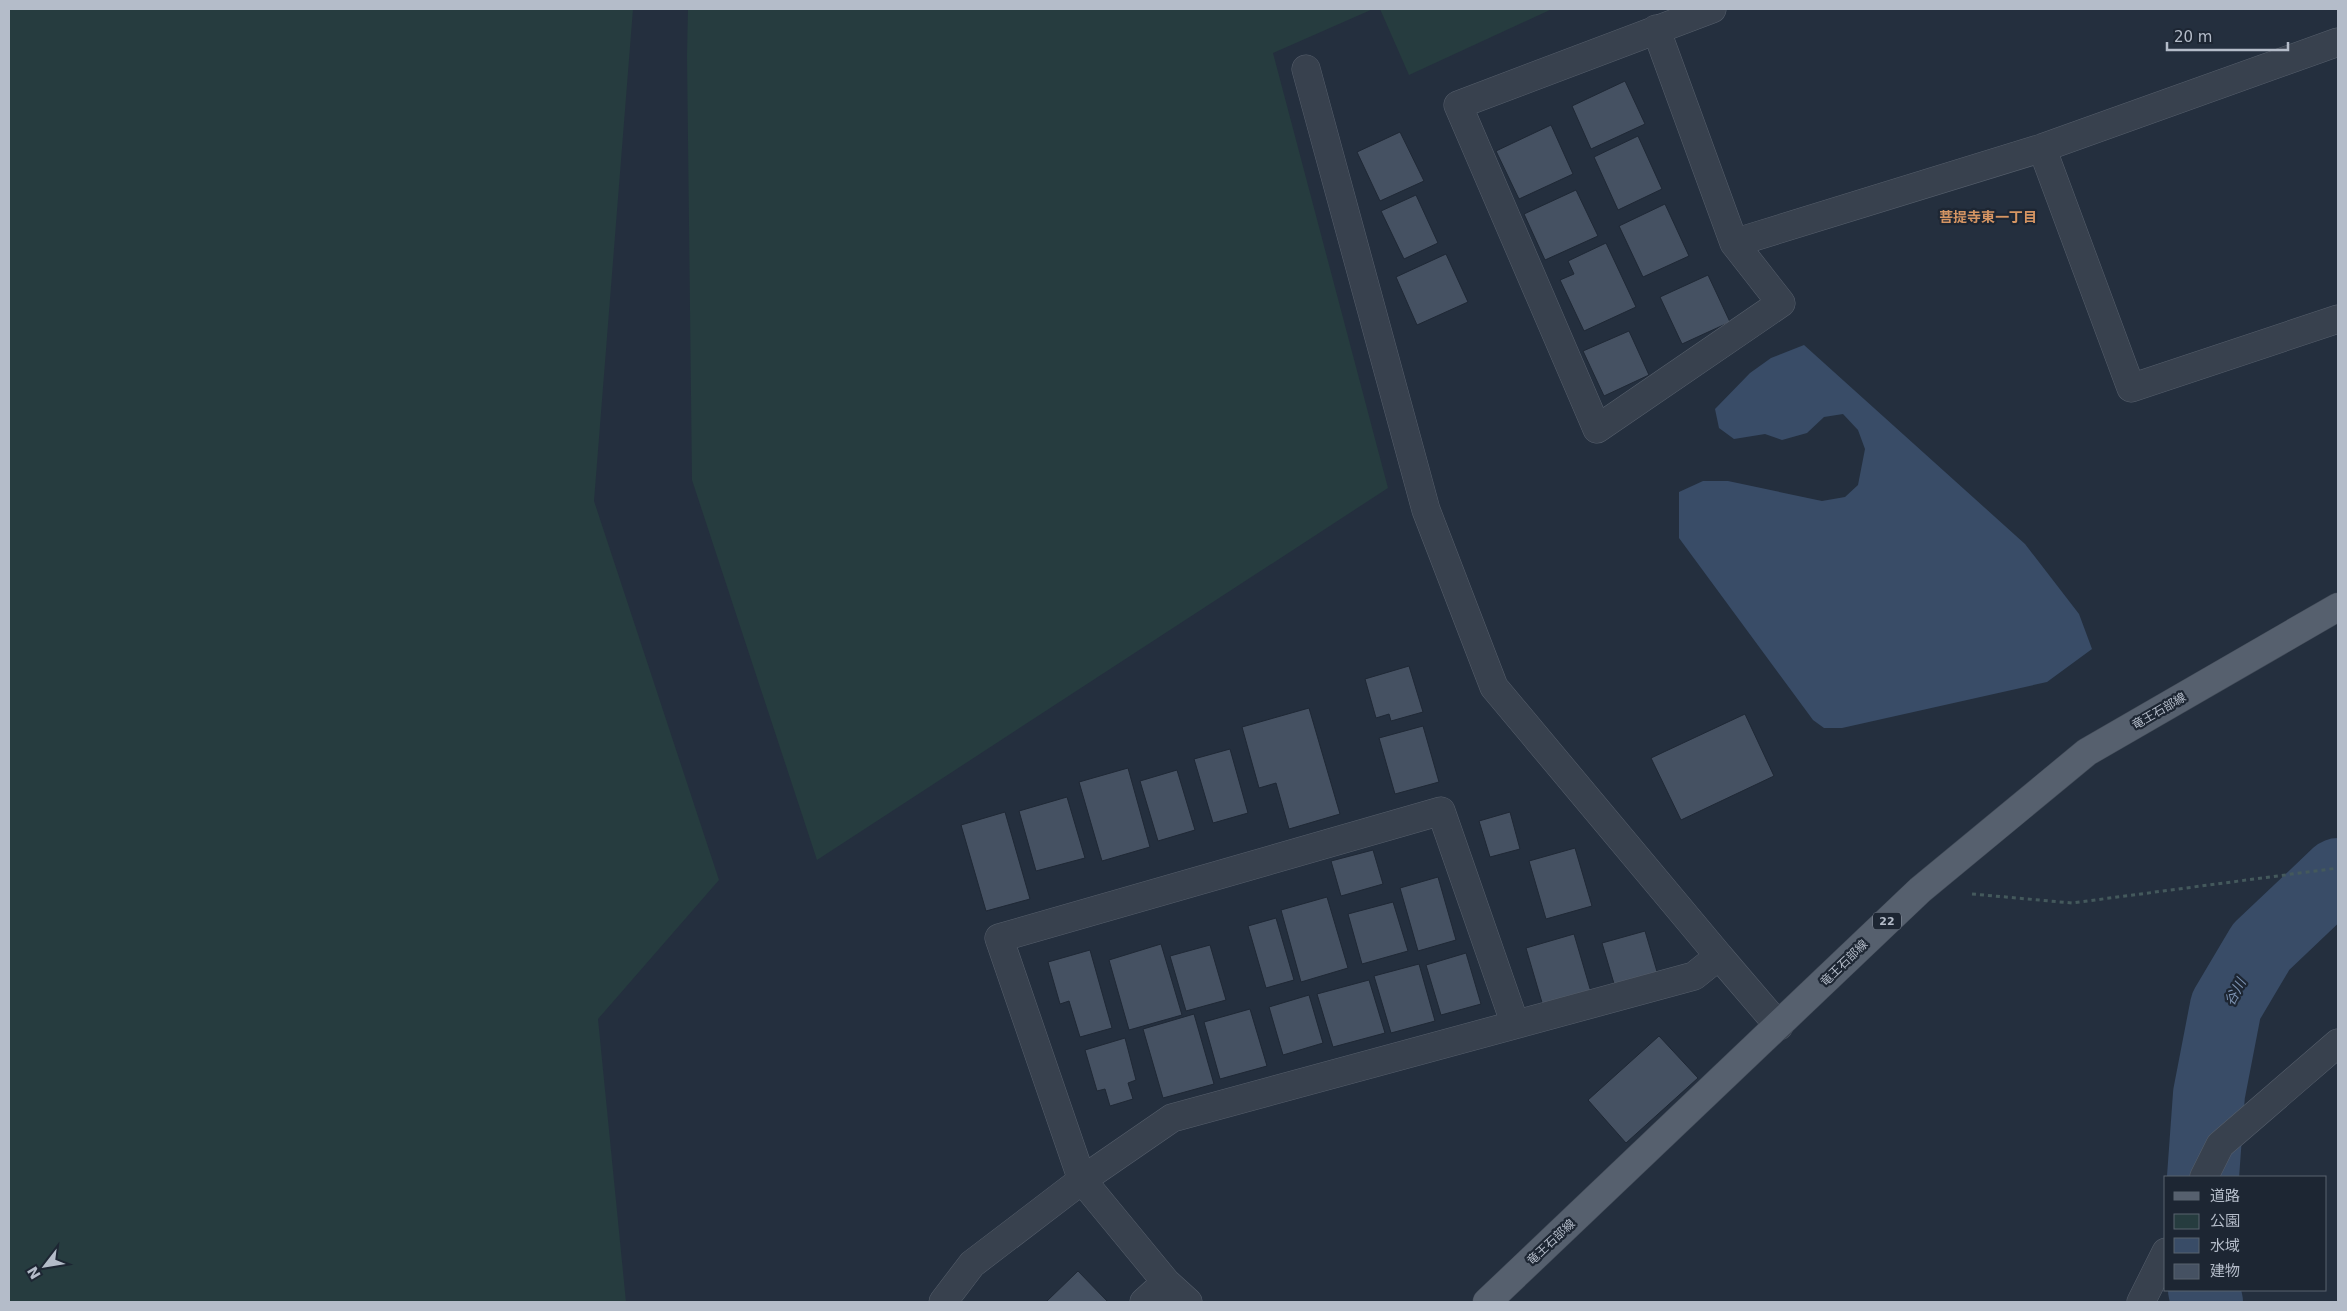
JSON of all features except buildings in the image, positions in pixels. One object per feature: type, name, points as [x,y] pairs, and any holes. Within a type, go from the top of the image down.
[{"type":"main road","name":"竜王石部線","points":[[1487,1302],[1920,890],[2087,752],[2338,607]]},
{"type":"street","points":[[1656,29],[1734,242],[1781,303],[1597,429],[1458,105],[1656,29],[1712,9]]},
{"type":"street","points":[[1734,242],[2042,148],[2338,42]]},
{"type":"street","points":[[1306,69],[1426,510],[1494,687],[1779,1026]]},
{"type":"street","points":[[2042,148],[2131,388],[2338,318]]},
{"type":"street","points":[[1188,1302],[1166,1282],[1082,1180],[999,938],[1441,811],[1515,1024]]},
{"type":"street","points":[[943,1302],[972,1264],[1082,1180],[1172,1118],[1694,976],[1719,956]]},
{"type":"street","points":[[2204,1176],[2220,1145],[2338,1043]]},
{"type":"street","points":[[2140,1302],[2164,1256]]},
{"type":"street","points":[[1144,1302],[1166,1282]]},
{"type":"path","points":[[1920,890],[2072,903],[2338,868]]},
{"type":"green space","points":[[9,9],[633,9],[594,501],[719,880],[598,1019],[626,1302],[9,1302]]},
{"type":"green space","points":[[688,9],[1373,9],[1273,53],[1388,488],[817,860],[692,480]]},
{"type":"green space","points":[[1380,9],[1552,9],[1409,75]]},
{"type":"water","points":[[1804,345],[2025,544],[2079,614],[2092,649],[2047,682],[1842,728],[1824,728],[1813,720],[1679,538],[1679,492],[1703,481],[1728,481],[1822,501],[1845,497],[1858,485],[1865,449],[1858,430],[1843,414],[1824,417],[1807,433],[1782,440],[1765,434],[1734,439],[1719,428],[1715,409],[1750,373],[1771,358]]},
{"type":"waterway","name":"谷川","points":[[2203,1176],[2209,1094],[2226,1006],[2261,947],[2338,874]]},
{"type":"waterway","name":"谷川","points":[[2204,1291],[2207,1302]]},
{"type":"district","name":"菩提寺東一丁目","points":[[1988,217]]}]
